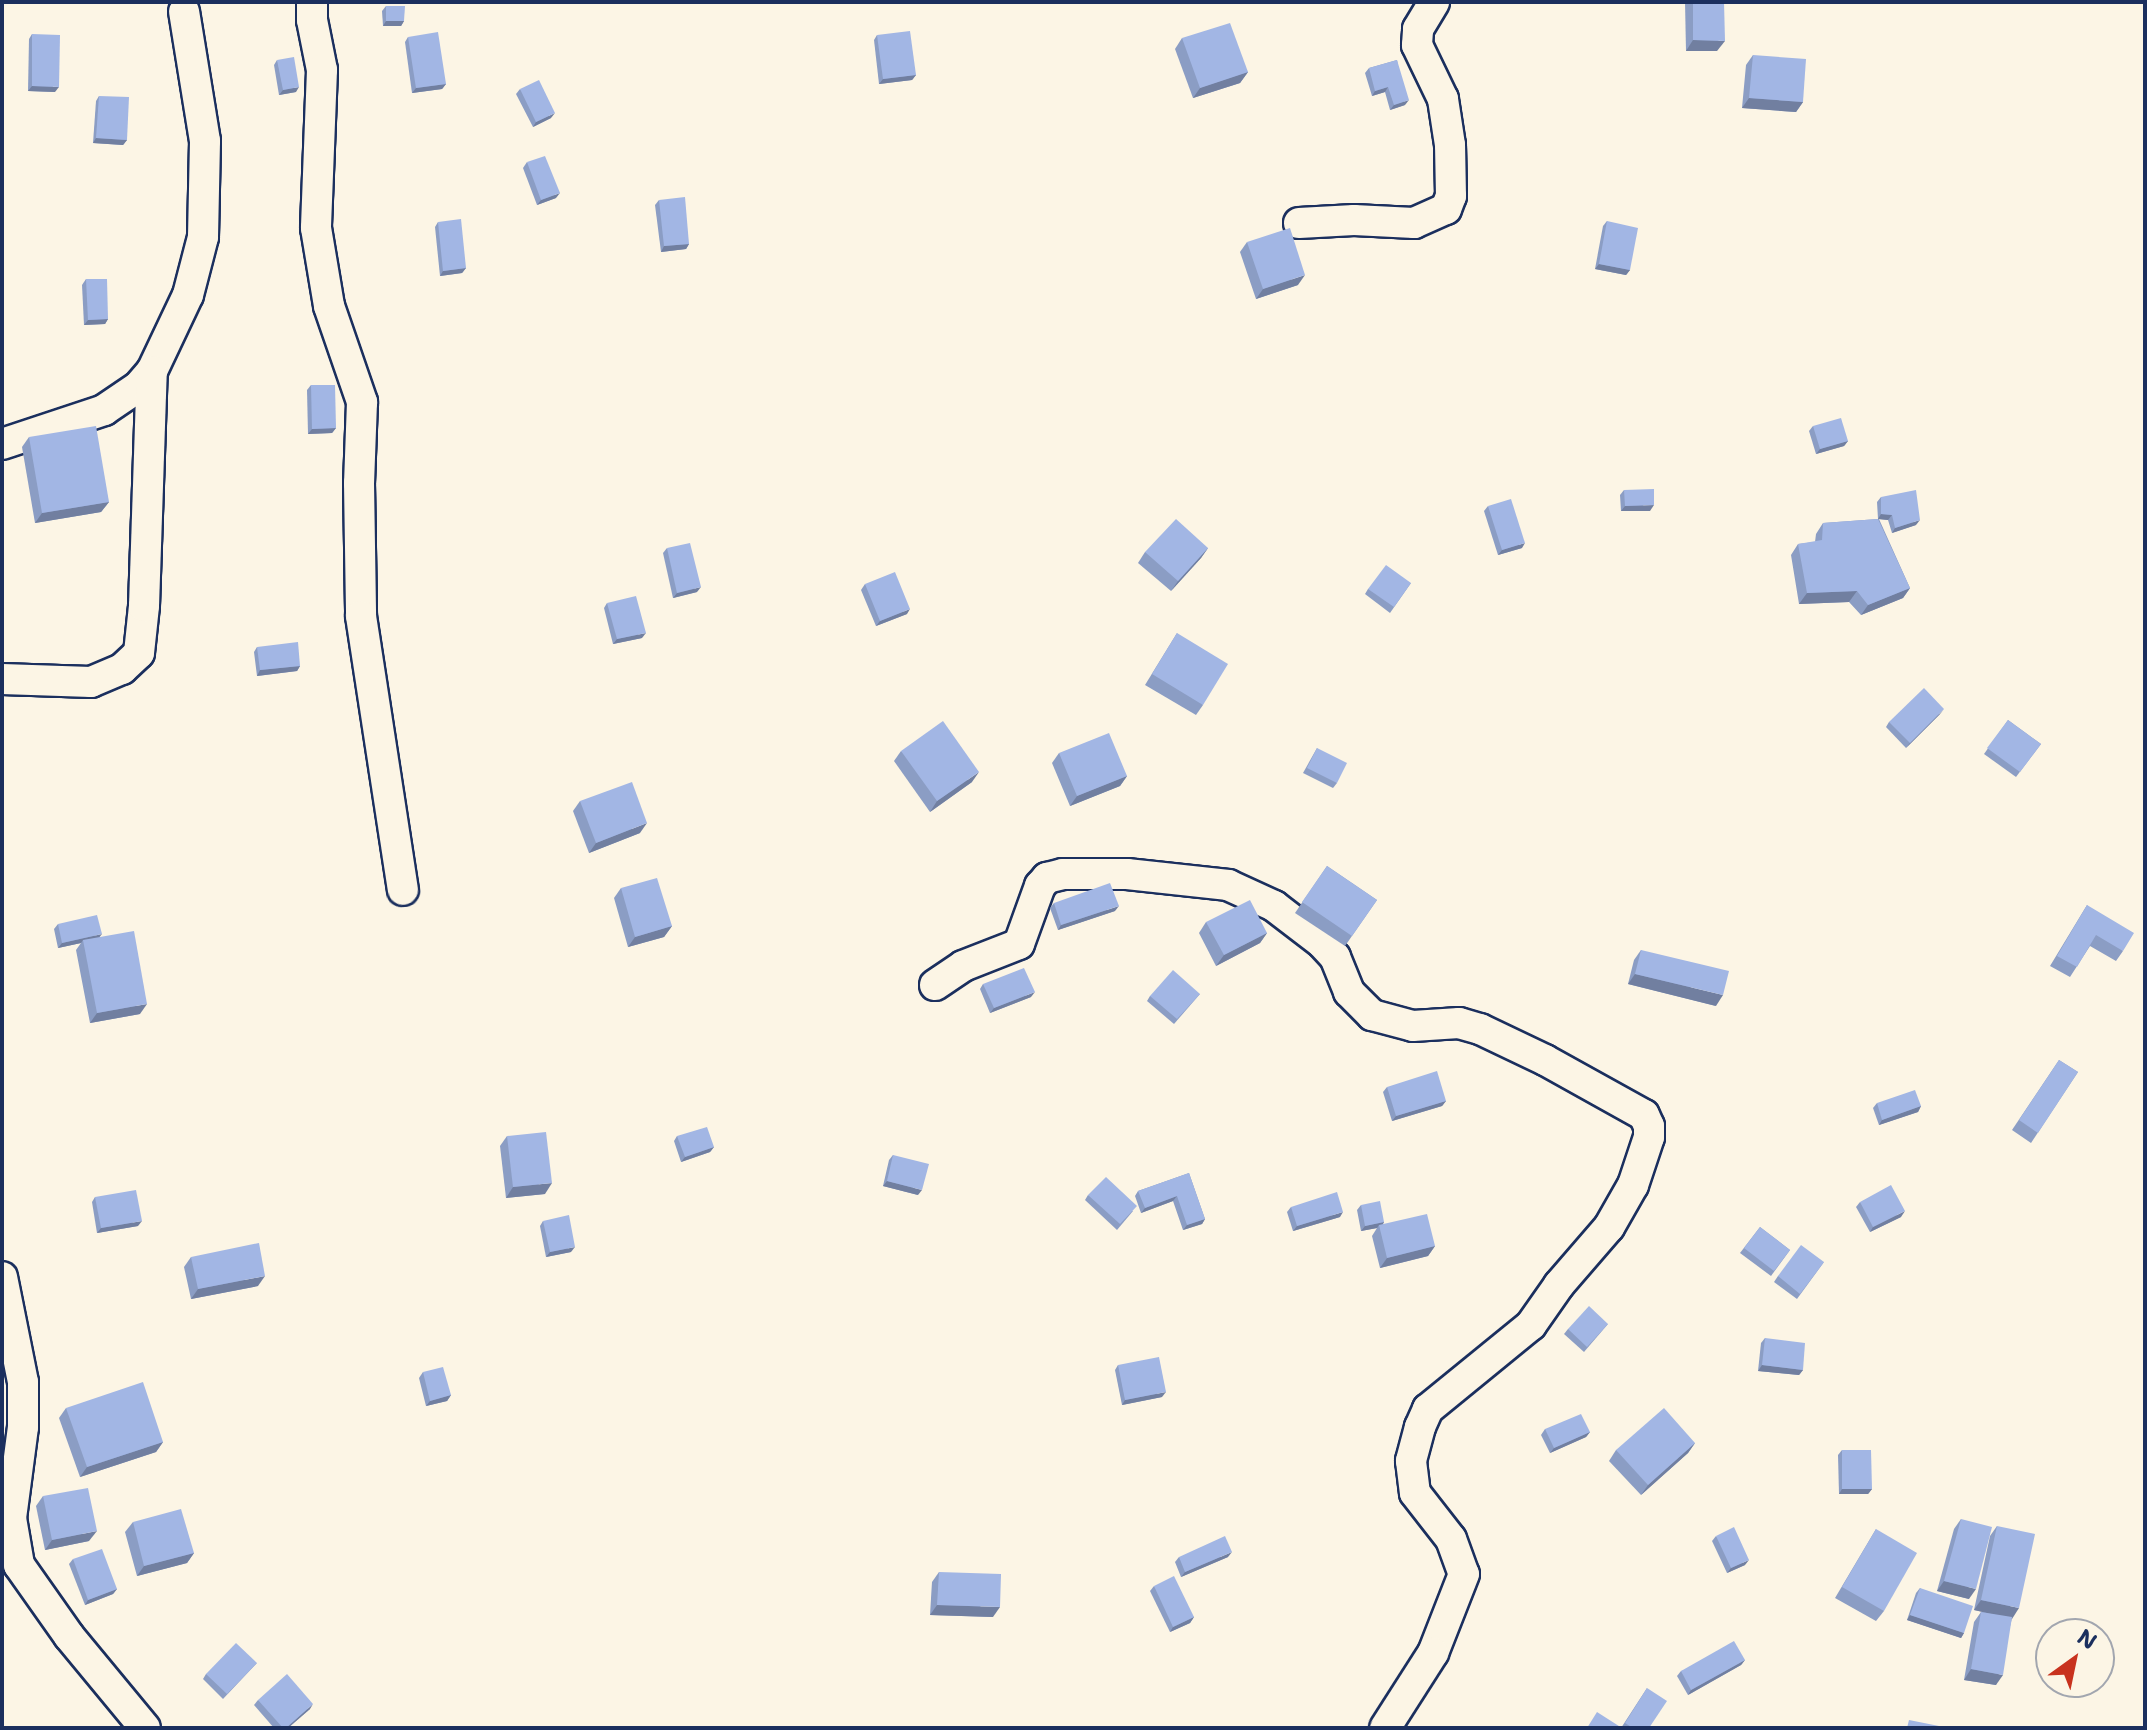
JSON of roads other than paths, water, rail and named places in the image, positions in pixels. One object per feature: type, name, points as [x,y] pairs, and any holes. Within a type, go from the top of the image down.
[{"type":"street","points":[[312,2],[312,20],[322,70],[316,228],[329,306],[362,402],[359,483],[361,616],[403,890]]},
{"type":"street","points":[[1299,223],[1354,220],[1414,223],[1446,209],[1451,183],[1443,99],[1417,45],[1418,29],[1434,2]]},
{"type":"street","points":[[2,444],[104,410],[138,387],[152,371],[188,295],[203,237],[205,141],[184,12]]},
{"type":"street","points":[[2,679],[23,677],[91,682],[122,669],[139,653],[144,619],[152,371]]},
{"type":"street","points":[[935,985],[963,966],[1017,946],[1040,886],[1047,878],[1063,874],[1127,874],[1228,885],[1274,906],[1322,943],[1335,957],[1349,992],[1372,1015],[1413,1026],[1459,1023],[1480,1029],[1644,1115],[1649,1126],[1649,1137],[1633,1185],[1609,1227],[1559,1285],[1531,1325],[1428,1409],[1420,1427],[1411,1461],[1415,1493],[1451,1539],[1464,1574],[1433,1653],[1385,1728]]},
{"type":"street","points":[[2,1277],[23,1382],[23,1427],[11,1518],[19,1565],[13,1579],[145,1728]]}]
